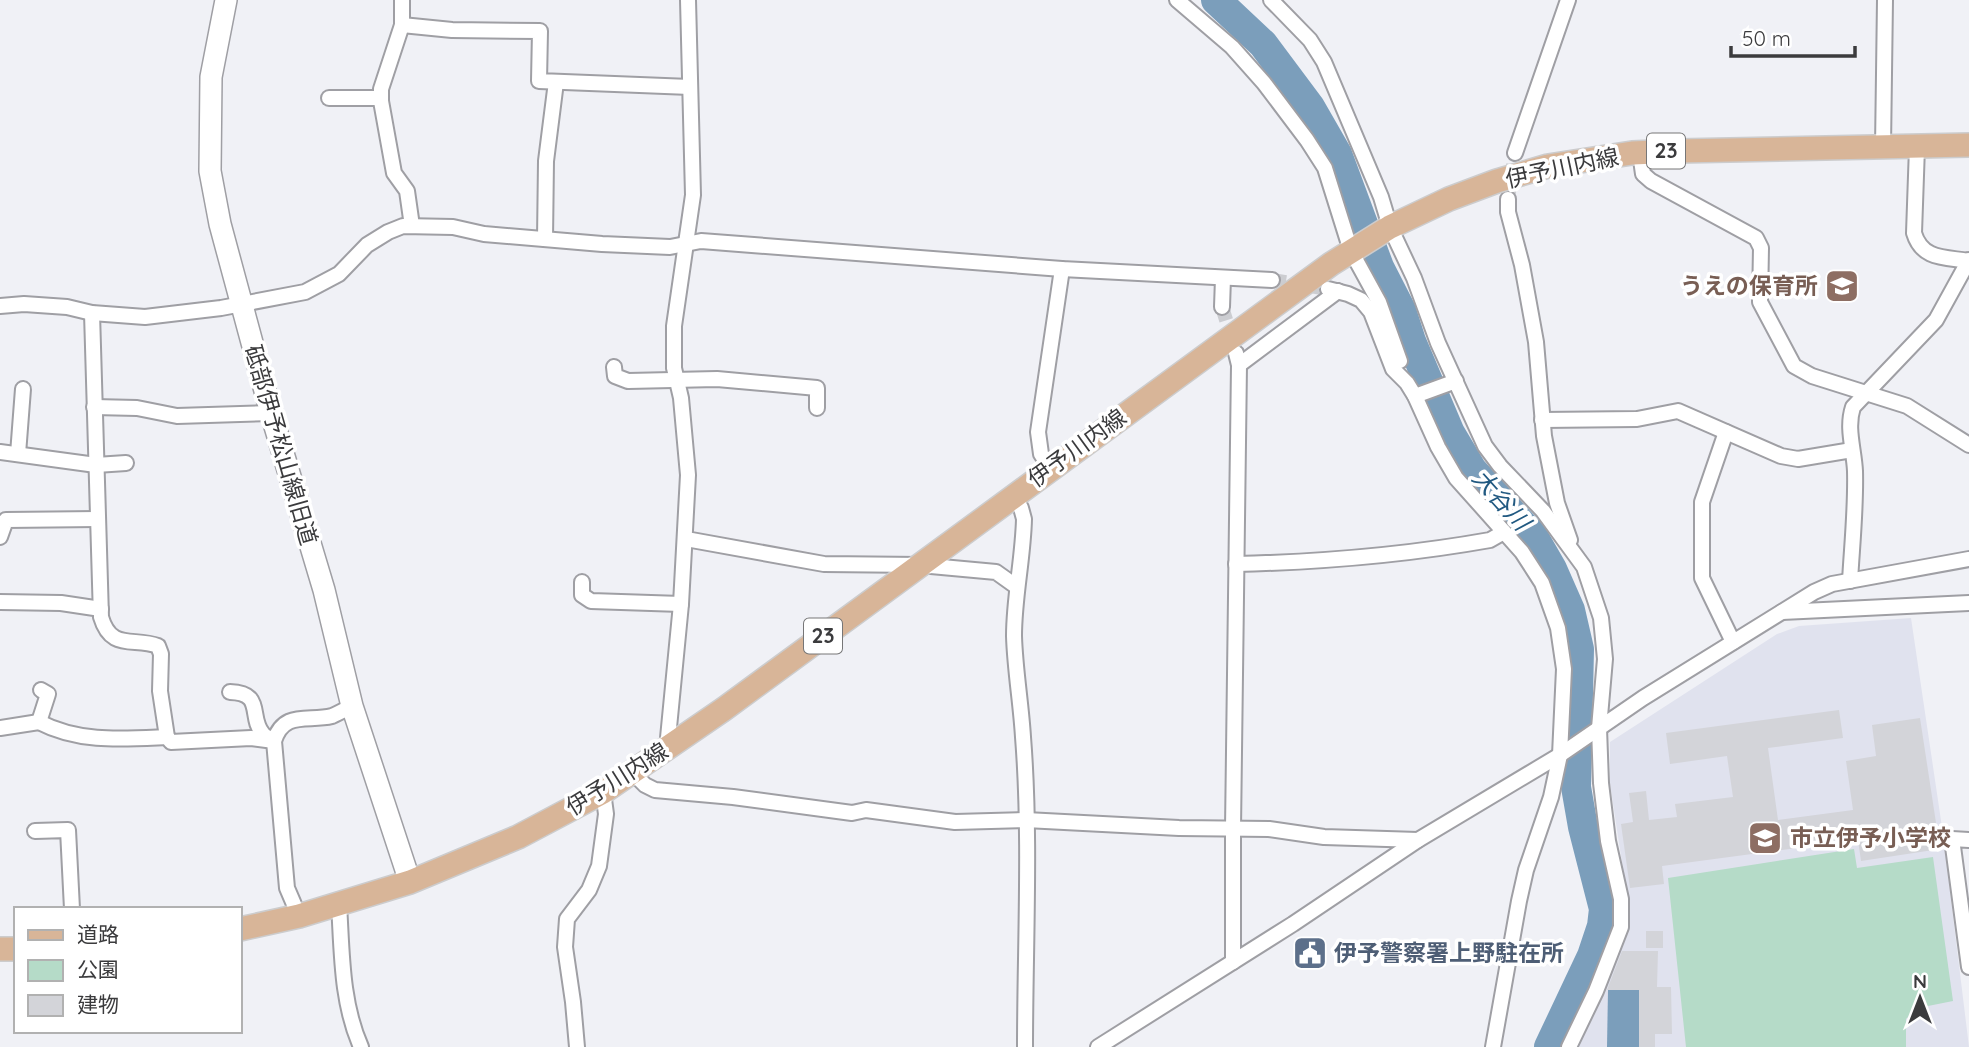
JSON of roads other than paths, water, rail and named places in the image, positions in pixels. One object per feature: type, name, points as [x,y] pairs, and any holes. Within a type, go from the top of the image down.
[{"type":"main road","name":"伊予川内線","points":[[242,929],[299,916],[410,882],[518,837],[603,792],[724,709],[1013,495],[1354,249],[1384,230],[1449,199],[1548,166],[1640,153],[1969,145]]},
{"type":"street","name":"砥部伊予松山線旧道","points":[[226,0],[211,76],[210,171],[240,305],[324,590],[352,706],[410,882]]},
{"type":"street","points":[[402,0],[402,25],[381,89],[381,98],[394,173],[407,191],[412,226]]},
{"type":"street","points":[[667,748],[686,539],[688,475],[674,326],[693,195],[688,0]]},
{"type":"street","points":[[1177,0],[1232,47],[1264,83],[1325,168],[1354,249],[1379,302],[1407,383]]},
{"type":"street","points":[[1271,0],[1310,40],[1324,62],[1381,197],[1384,230],[1452,383],[1485,446],[1543,512],[1584,567],[1601,618],[1605,659],[1597,729],[1602,795],[1612,865],[1621,900],[1621,927],[1569,1047]]},
{"type":"street","points":[[1515,153],[1567,0]]},
{"type":"street","points":[[1883,147],[1885,0]]},
{"type":"street","points":[[402,25],[452,30],[540,31],[539,81],[690,87]]},
{"type":"street","points":[[545,239],[546,150],[556,82]]},
{"type":"street","points":[[329,98],[381,98]]},
{"type":"street","points":[[1850,581],[1855,490],[1849,417],[1853,407],[1866,391],[1936,320],[1969,260],[1926,253],[1917,244],[1914,233],[1917,147]]},
{"type":"street","points":[[1640,153],[1643,174],[1651,181],[1756,238],[1761,248],[1760,302],[1794,366],[1812,376],[1907,406],[1969,445]]},
{"type":"street","points":[[1508,199],[1508,212],[1522,265],[1536,342],[1542,420],[1558,503],[1574,555]]},
{"type":"street","points":[[0,306],[24,304],[67,307],[92,313],[145,317],[240,305],[305,292],[323,284],[339,274],[367,245],[403,226],[453,227],[484,234],[602,244],[684,246],[701,241],[1062,269],[1272,280]]},
{"type":"street","points":[[1050,468],[1041,454],[1038,432],[1062,269]]},
{"type":"street","points":[[1222,307],[1223,278]]},
{"type":"street","points":[[1233,962],[1238,359],[1333,290],[1361,300],[1371,312],[1393,369],[1420,394],[1438,447],[1457,478],[1522,552],[1542,583],[1558,628],[1564,669],[1563,753],[1526,870],[1493,1047]]},
{"type":"street","points":[[92,313],[101,609],[104,628],[111,637],[119,640],[158,646],[161,654],[160,691],[167,737],[171,742],[251,738],[274,741]]},
{"type":"street","points":[[614,367],[615,376],[628,381],[717,379],[817,388],[817,408]]},
{"type":"street","points":[[1420,394],[1452,383]]},
{"type":"street","points":[[18,454],[23,389]]},
{"type":"street","points":[[94,407],[137,408],[177,416],[271,414]]},
{"type":"street","points":[[1542,420],[1637,419],[1678,411],[1781,456],[1798,459],[1852,450]]},
{"type":"street","points":[[1726,432],[1702,502],[1702,578],[1732,642]]},
{"type":"street","points":[[0,452],[96,464],[126,463]]},
{"type":"street","points":[[1013,495],[1024,520],[1014,637],[1017,697],[1023,736],[1026,820],[1025,1047]]},
{"type":"street","points":[[0,537],[6,520],[98,519]]},
{"type":"street","points":[[1237,564],[1305,563],[1382,556],[1490,540],[1504,533]]},
{"type":"street","points":[[686,539],[824,564],[920,565],[996,572],[1017,587]]},
{"type":"street","points":[[1098,1047],[1418,840],[1563,753],[1778,612],[1832,584],[1969,559]]},
{"type":"street","points":[[582,582],[582,595],[591,601],[681,604]]},
{"type":"street","points":[[0,602],[61,603],[101,609]]},
{"type":"street","points":[[1778,612],[1969,603]]},
{"type":"street","points":[[39,722],[48,694],[41,690]]},
{"type":"street","points":[[230,692],[243,693],[249,697],[262,733],[274,741]]},
{"type":"street","points":[[299,916],[287,888],[274,741],[277,731],[284,724],[298,718],[330,716],[352,706]]},
{"type":"street","points":[[0,728],[39,722],[64,734],[92,738],[167,737]]},
{"type":"street","points":[[632,773],[655,790],[852,813],[866,810],[934,820],[1026,820],[1269,829],[1324,837],[1418,840]]},
{"type":"street","points":[[577,1047],[565,947],[567,919],[589,890],[599,866],[606,814],[603,792]]},
{"type":"street","points":[[34,831],[68,830],[72,907]]},
{"type":"street","points":[[1969,840],[1952,839],[1969,967]]},
{"type":"street","points":[[339,904],[345,995],[361,1047]]},
{"type":"water","points":[[1608,990],[1639,990],[1639,1047],[1607,1047]]},
{"type":"waterway","name":"大谷川","points":[[1216,0],[1263,44],[1310,107],[1337,154],[1379,267],[1401,310],[1411,341],[1450,433],[1472,470],[1533,536],[1552,569],[1570,610],[1579,649],[1576,787],[1583,827],[1604,909],[1602,926],[1592,956],[1549,1047]]},
{"type":"tunnel","points":[[1508,199],[1515,153]]},
{"type":"tunnel","points":[[1272,280],[1328,289]]},
{"type":"tunnel","points":[[1222,307],[1233,342]]},
{"type":"place","name":"うえの保育所","points":[[1842,286]]},
{"type":"place","name":"市立伊予小学校","points":[[1765,838]]},
{"type":"place","name":"伊予警察署上野駐在所","points":[[1310,953]]}]
